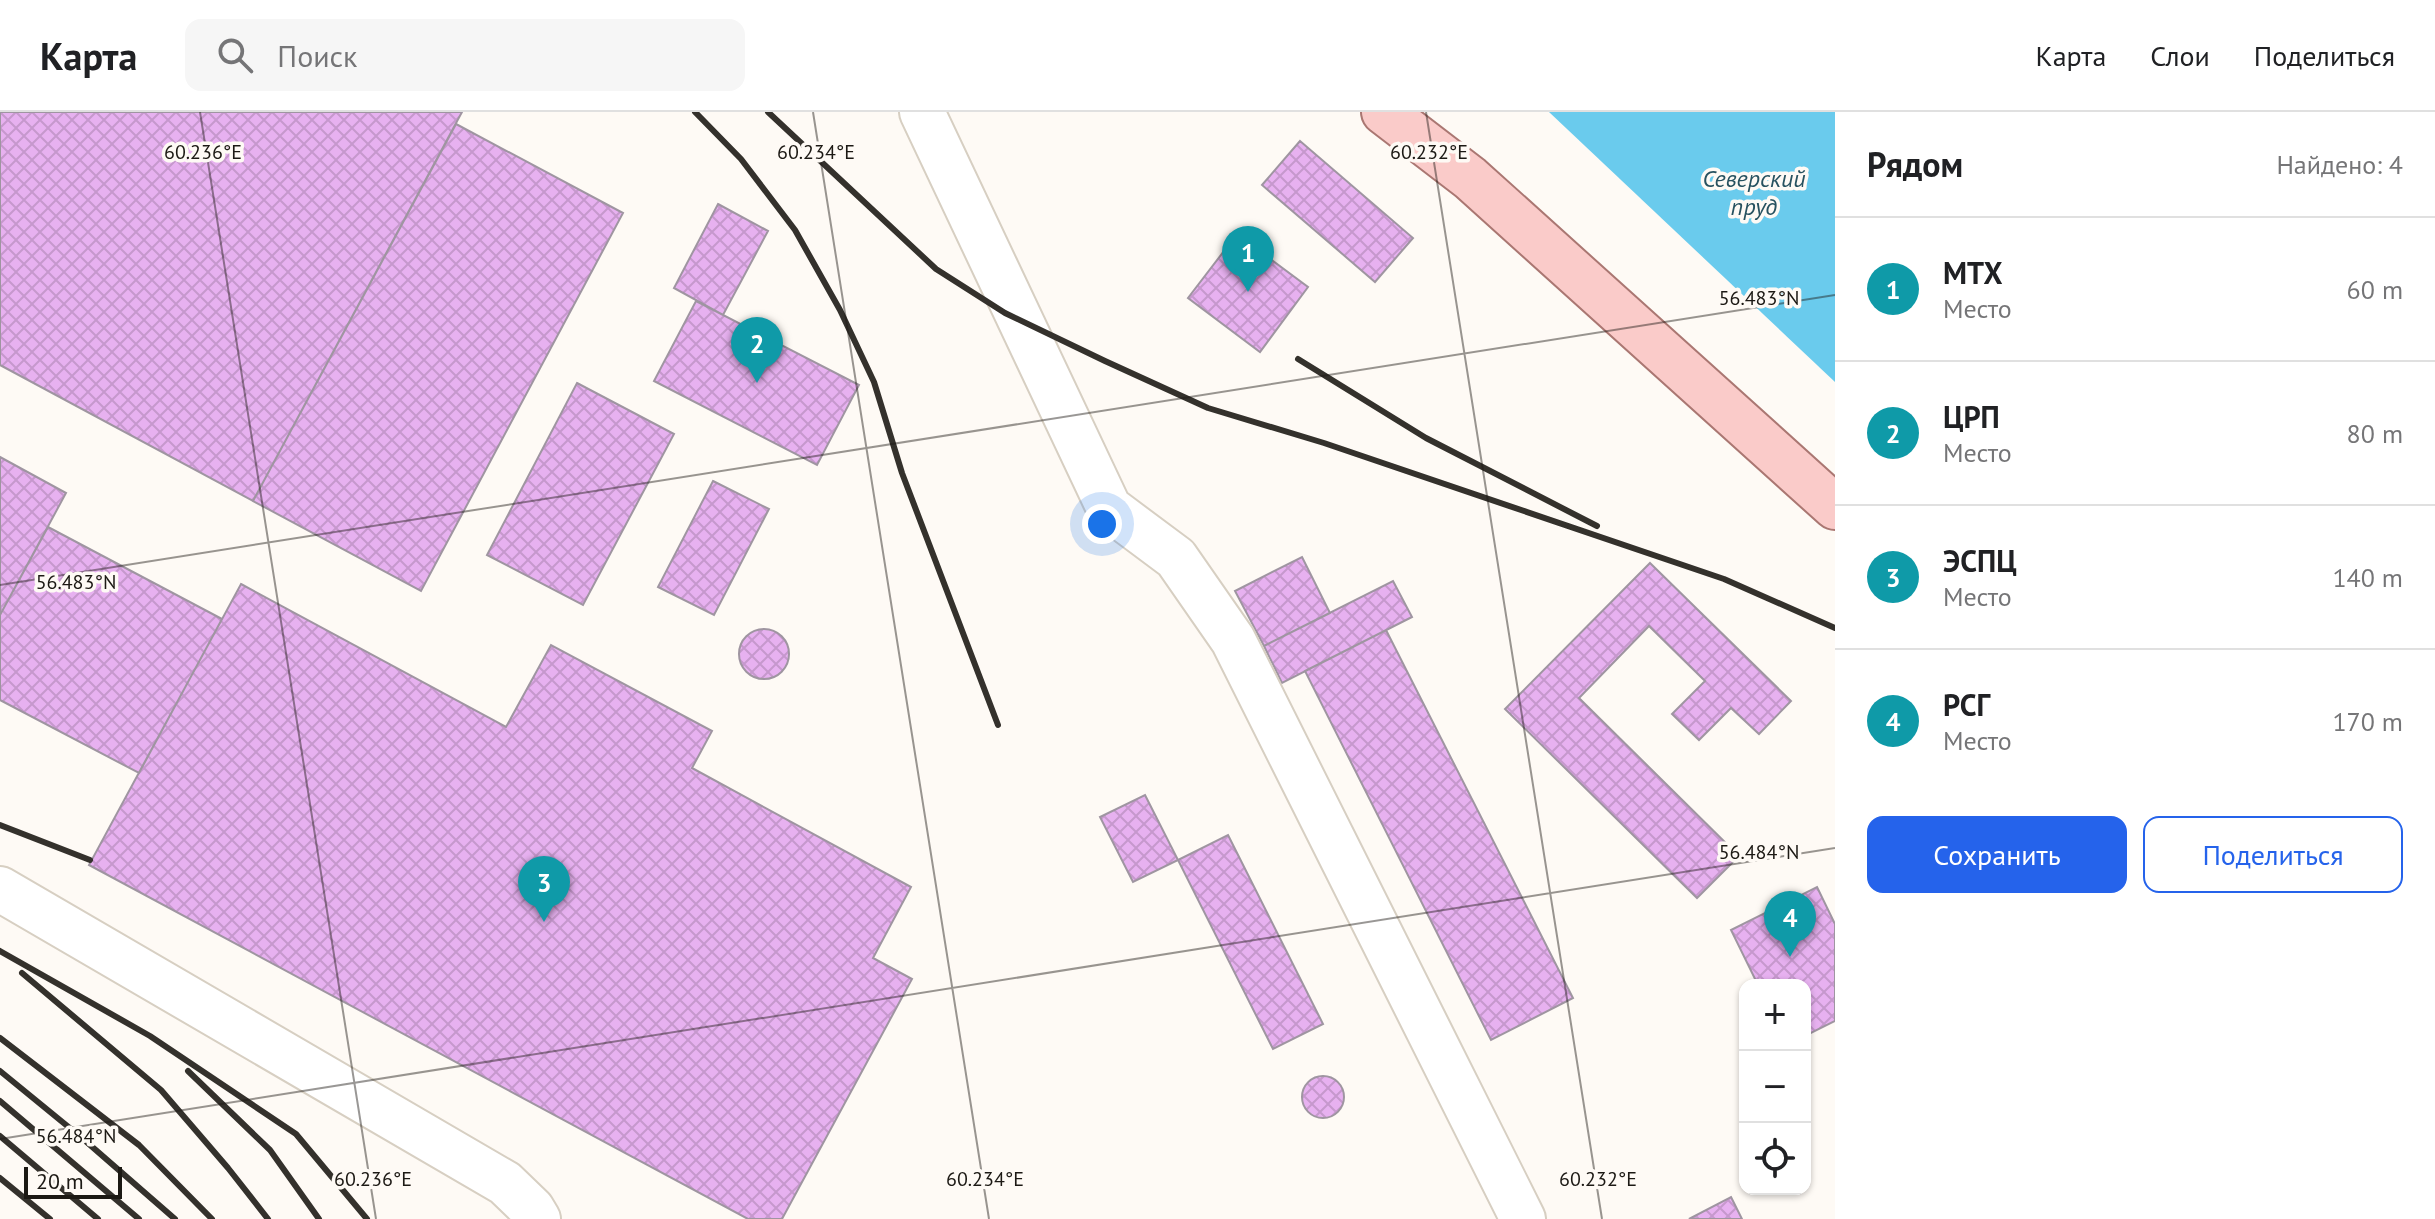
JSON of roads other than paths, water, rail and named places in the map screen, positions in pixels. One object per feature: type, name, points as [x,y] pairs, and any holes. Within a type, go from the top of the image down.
[{"type":"main road","points":[[1384,112],[1470,178],[1835,507]]},
{"type":"street","points":[[922,112],[1109,508],[1176,558],[1233,640],[1523,1219]]},
{"type":"street","points":[[0,889],[505,1183],[538,1219]]},
{"type":"water","name":"Северский пруд","points":[[1549,112],[1835,112],[1835,382]]},
{"type":"railway","points":[[695,112],[741,159],[795,230],[840,310],[874,382],[902,473],[998,725]]},
{"type":"railway","points":[[768,112],[936,269],[1005,313],[1208,408],[1324,443],[1724,579],[1835,628]]},
{"type":"railway","points":[[1298,359],[1426,438],[1597,526]]},
{"type":"railway","points":[[0,825],[90,860]]},
{"type":"railway","points":[[0,951],[150,1036],[296,1134],[367,1219]]},
{"type":"railway","points":[[22,973],[161,1090],[268,1219]]},
{"type":"railway","points":[[0,1038],[139,1145],[212,1219]]},
{"type":"railway","points":[[0,1071],[175,1219]]},
{"type":"railway","points":[[188,1071],[270,1150],[319,1219]]},
{"type":"railway","points":[[0,1101],[139,1219]]},
{"type":"railway","points":[[0,1136],[98,1219]]},
{"type":"railway","points":[[0,1178],[50,1219]]},
{"type":"place","name":"МТХ","points":[[1248,292]]},
{"type":"place","name":"ЦРП","points":[[757,383]]},
{"type":"place","name":"ЭСПЦ","points":[[544,922]]},
{"type":"place","name":"РСГ","points":[[1790,957]]}]
